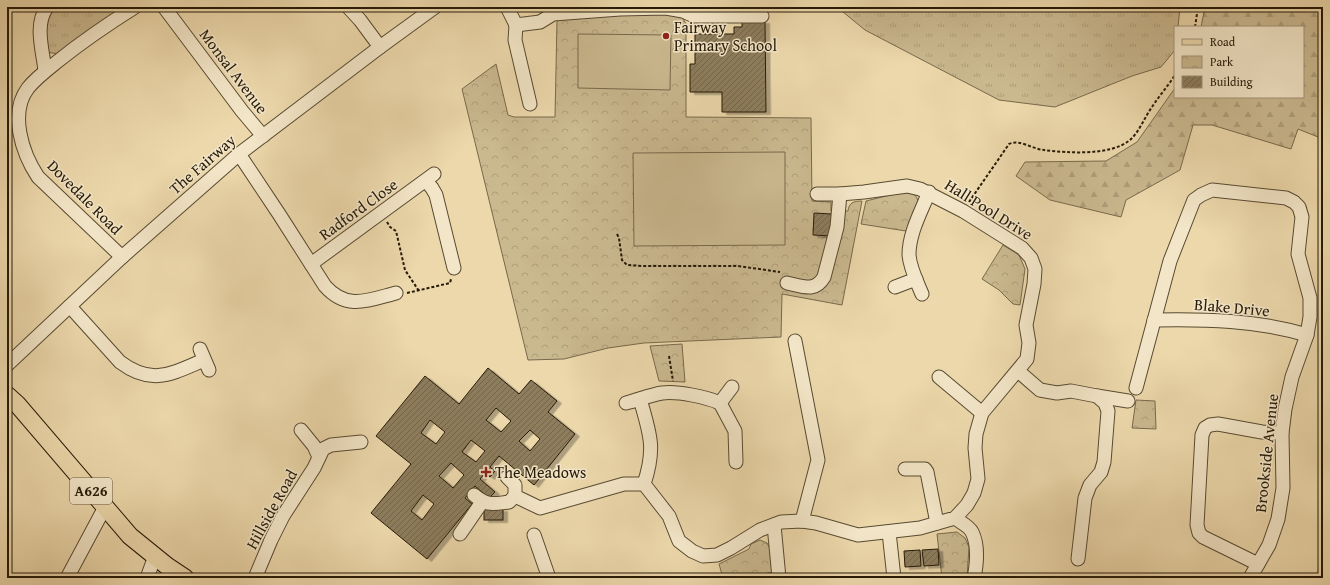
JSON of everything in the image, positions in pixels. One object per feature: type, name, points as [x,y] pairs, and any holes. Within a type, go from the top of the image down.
[{"type":"main road","name":"A626","points":[[7,395],[17,404],[130,536],[167,566],[185,578]]},
{"type":"street","points":[[45,72],[40,26],[42,16],[47,7]]},
{"type":"street","name":"Dovedale Road","points":[[122,257],[38,177],[27,158],[20,134],[20,119],[21,104],[28,88],[45,72],[87,38],[135,7]]},
{"type":"street","name":"Monsal Avenue","points":[[164,7],[242,111],[263,136]]},
{"type":"street","points":[[348,7],[360,20],[380,47]]},
{"type":"street","name":"The Fairway","points":[[7,365],[122,257],[239,154],[435,7]]},
{"type":"street","points":[[507,7],[516,25],[515,40],[530,104]]},
{"type":"street","points":[[516,25],[540,22],[553,14],[620,9],[666,8],[684,11],[694,16],[762,16]]},
{"type":"street","name":"Radford Close","points":[[239,154],[325,286],[332,294],[349,302],[378,303],[396,293]]},
{"type":"street","name":"Radford Close","points":[[311,264],[430,177],[432,188],[436,195],[454,253],[454,268]]},
{"type":"street","name":"Hall Pool Drive","points":[[817,194],[840,194],[907,186],[929,192],[963,211],[1022,248],[1031,258],[1035,269],[1034,284],[1026,325],[1029,343],[1027,359],[982,413],[976,434],[975,448],[978,479],[974,492],[967,505],[955,518]]},
{"type":"street","name":"Brookside Avenue","points":[[1136,388],[1170,261],[1194,200],[1201,194],[1212,190],[1286,198],[1294,202],[1299,207],[1302,217],[1298,254],[1310,298],[1310,317],[1307,335],[1292,377],[1285,409],[1282,433],[1283,488],[1278,519],[1269,545],[1250,578]]},
{"type":"street","points":[[922,294],[909,255],[912,232],[929,192]]},
{"type":"street","points":[[787,278],[808,287],[814,287],[820,284],[824,277],[837,227],[840,194]]},
{"type":"street","points":[[895,287],[916,279]]},
{"type":"street","points":[[68,307],[74,311],[120,362],[128,368],[147,376],[170,374],[204,360]]},
{"type":"street","name":"Blake Drive","points":[[1154,320],[1229,321],[1292,331],[1307,335]]},
{"type":"street","points":[[795,342],[818,460],[802,521]]},
{"type":"street","points":[[1018,371],[1040,390],[1057,393],[1071,391],[1128,401]]},
{"type":"street","points":[[939,377],[982,413]]},
{"type":"street","points":[[720,403],[732,387]]},
{"type":"street","points":[[626,403],[662,393],[673,392],[707,398],[720,403],[735,431],[736,462]]},
{"type":"street","points":[[1078,559],[1085,498],[1090,485],[1100,472],[1104,462],[1108,412],[1105,403],[1097,396]]},
{"type":"street","points":[[640,399],[650,432],[652,452],[649,469],[644,484]]},
{"type":"street","points":[[1258,564],[1203,537],[1199,533],[1197,525],[1202,435],[1205,428],[1210,425],[1218,424],[1262,432],[1282,433]]},
{"type":"street","points":[[301,430],[314,446],[319,457]]},
{"type":"street","name":"Hillside Road","points":[[255,578],[283,516],[324,449],[331,446],[361,442]]},
{"type":"street","points":[[905,469],[920,468],[925,469],[927,472],[937,523]]},
{"type":"street","points":[[460,534],[478,499],[490,504],[509,502],[514,496],[515,485],[507,477]]},
{"type":"street","points":[[514,496],[540,508],[624,484],[644,484]]},
{"type":"street","points":[[644,484],[669,516],[679,541],[692,552],[703,556],[717,555],[760,530],[781,522],[802,521],[816,523],[858,535],[920,528],[955,518],[971,531],[977,549],[977,565],[974,578]]},
{"type":"street","points":[[67,578],[105,507]]},
{"type":"street","points":[[774,525],[779,578]]},
{"type":"street","points":[[889,532],[894,578]]},
{"type":"street","points":[[534,535],[549,578]]},
{"type":"street","points":[[147,578],[155,556]]},
{"type":"path","points":[[1195,26],[1198,7]]},
{"type":"path","points":[[963,211],[1008,144],[1018,142],[1040,150],[1057,152],[1106,150],[1118,147],[1129,141],[1137,133],[1152,107],[1174,76]]},
{"type":"path","points":[[382,212],[390,227],[396,230],[405,270],[418,290]]},
{"type":"path","points":[[617,234],[619,238],[622,260],[627,265],[738,266],[787,278]]},
{"type":"path","points":[[396,293],[408,293],[450,283],[454,268]]},
{"type":"path","points":[[669,356],[674,386],[673,392]]},
{"type":"green space","points":[[55,7],[122,7],[122,10],[59,54],[46,52],[45,20]]},
{"type":"green space","points":[[837,7],[1180,7],[1178,26],[1174,26],[1174,51],[1161,67],[1132,76],[1055,107],[999,100],[865,30]]},
{"type":"green space","points":[[1205,7],[1323,7],[1323,139],[1298,129],[1291,149],[1212,125],[1193,125],[1180,170],[1126,200],[1121,217],[1050,200],[1016,176],[1025,162],[1106,161],[1137,142],[1174,89],[1174,98],[1304,98],[1304,26],[1201,26]]},
{"type":"green space","points":[[622,12],[681,15],[686,24],[686,117],[811,118],[812,201],[831,202],[831,211],[848,211],[849,206],[852,203],[862,201],[842,305],[782,294],[781,337],[644,343],[608,348],[564,359],[528,360],[462,89],[496,64],[508,115],[514,117],[555,117],[557,20],[589,18]]},
{"type":"green space","points":[[578,34],[671,35],[670,90],[578,88]]},
{"type":"green space","points":[[785,152],[785,245],[634,246],[633,153]]},
{"type":"green space","points":[[898,193],[913,194],[918,201],[906,231],[861,224],[866,201]]},
{"type":"green space","points":[[1003,245],[1019,255],[1025,269],[1020,305],[1013,304],[999,290],[982,279]]},
{"type":"green space","points":[[682,344],[685,382],[659,381],[650,346]]},
{"type":"green space","points":[[1136,400],[1155,401],[1156,429],[1132,428]]},
{"type":"green space","points":[[957,532],[965,538],[969,547],[967,578],[942,578],[937,534]]},
{"type":"green space","points":[[1323,534],[1323,578],[1318,578],[1318,573]]},
{"type":"green space","points":[[760,540],[767,543],[770,548],[773,572],[758,575],[759,578],[723,578],[719,564],[749,549],[751,544]]},
{"type":"building","points":[[742,21],[765,21],[766,112],[722,112],[722,92],[690,92],[690,64],[695,64],[695,34],[734,34],[734,27],[742,27]]},
{"type":"building","points":[[814,213],[832,214],[832,236],[813,235]]},
{"type":"building","points":[[488,368],[519,394],[531,380],[557,401],[548,412],[575,434],[534,485],[499,456],[490,467],[495,471],[490,477],[485,473],[480,479],[495,492],[489,498],[475,486],[465,498],[472,504],[427,559],[371,513],[411,464],[376,436],[425,376],[459,404]],"holes":[[[496,408],[511,421],[501,432],[486,420]],[[430,420],[445,432],[436,444],[421,433]],[[530,430],[540,439],[530,451],[519,441]],[[471,440],[485,451],[476,462],[462,452]],[[451,463],[464,475],[453,488],[439,476]],[[423,495],[434,504],[422,520],[411,511]]]},
{"type":"building","points":[[484,509],[503,509],[503,520],[484,520]]},
{"type":"building","points":[[938,549],[939,565],[924,566],[922,550]]},
{"type":"building","points":[[920,550],[921,566],[905,567],[904,551]]},
{"type":"building","points":[[769,574],[769,578],[759,578],[758,575]]},
{"type":"place","name":"Fairway Primary School","points":[[666,36]]},
{"type":"place","name":"The Meadows","points":[[486,472]]}]
